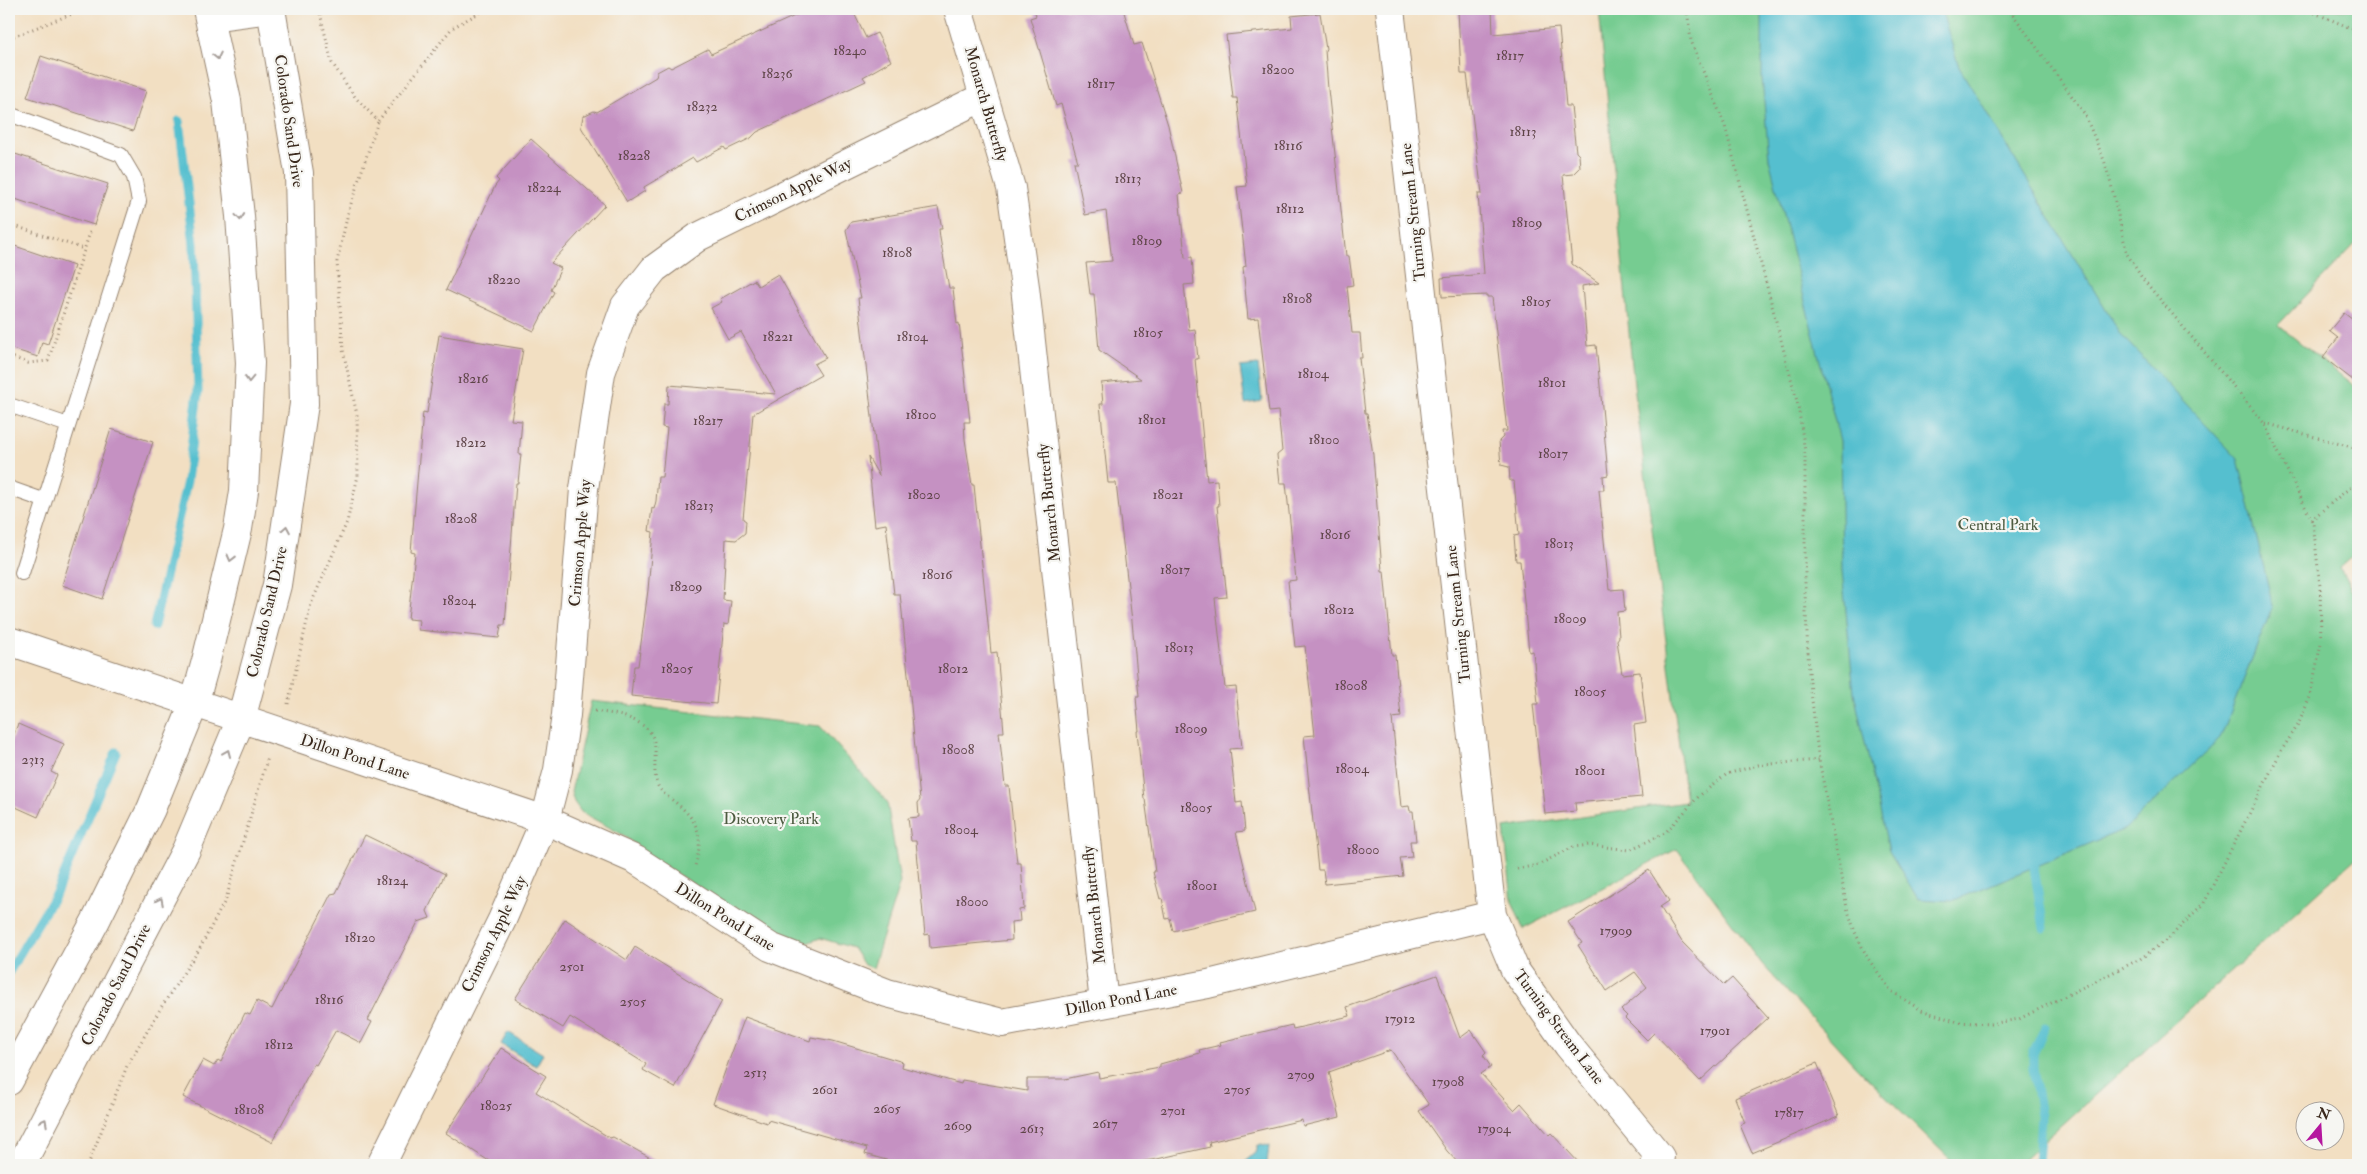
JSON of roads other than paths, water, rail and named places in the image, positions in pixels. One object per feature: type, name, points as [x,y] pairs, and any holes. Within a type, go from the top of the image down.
[{"type":"street","points":[[9,1081],[96,920],[151,809],[194,704],[209,651],[243,500],[250,363],[240,216],[227,101],[208,13],[271,9]]},
{"type":"street","name":"Colorado Sand Drive","points":[[21,1165],[186,850],[241,719],[277,585],[304,404],[299,173],[271,9]]},
{"type":"street","name":"Monarch Butterfly","points":[[958,9],[1010,188],[1025,287],[1104,1003]]},
{"type":"street","name":"Turning Stream Lane","points":[[1390,9],[1492,915],[1514,970],[1568,1045],[1660,1157],[1655,1165]]},
{"type":"street","name":"Crimson Apple Way","points":[[381,1165],[502,920],[545,820],[558,770],[566,715],[584,489],[601,373],[624,306],[654,268],[698,237],[984,97]]},
{"type":"street","name":"Dillon Pond Lane","points":[[9,642],[545,820],[636,860],[770,947],[887,993],[1002,1023],[1208,984],[1492,915]]},
{"type":"lane","points":[[9,114],[121,155],[134,177],[139,201],[43,500],[22,573]]},
{"type":"lane","points":[[9,405],[68,425]]},
{"type":"lane","points":[[9,488],[43,500]]},
{"type":"water","points":[[1762,9],[1941,9],[1959,67],[2121,335],[2238,459],[2273,606],[2220,739],[2125,829],[1952,901],[1918,899],[1889,851],[1854,693],[1842,571],[1840,441],[1769,159],[1762,78]]},
{"type":"water","points":[[1258,365],[1262,401],[1245,404],[1240,367]]},
{"type":"water","points":[[508,1032],[543,1054],[536,1066],[501,1044]]},
{"type":"water","points":[[1261,1144],[1269,1146],[1267,1164],[1241,1165],[1257,1151],[1257,1146]]},
{"type":"waterway","points":[[154,626],[187,481],[198,391],[194,244],[179,121]]},
{"type":"waterway","points":[[9,972],[57,891],[116,752]]},
{"type":"waterway","points":[[2032,856],[2044,928]]},
{"type":"waterway","points":[[2038,1165],[2041,1116],[2033,1069],[2033,1054],[2045,1027]]},
{"type":"park label","name":"Central Park","points":[[1998,525]]},
{"type":"park label","name":"Discovery Park","points":[[771,819]]}]
